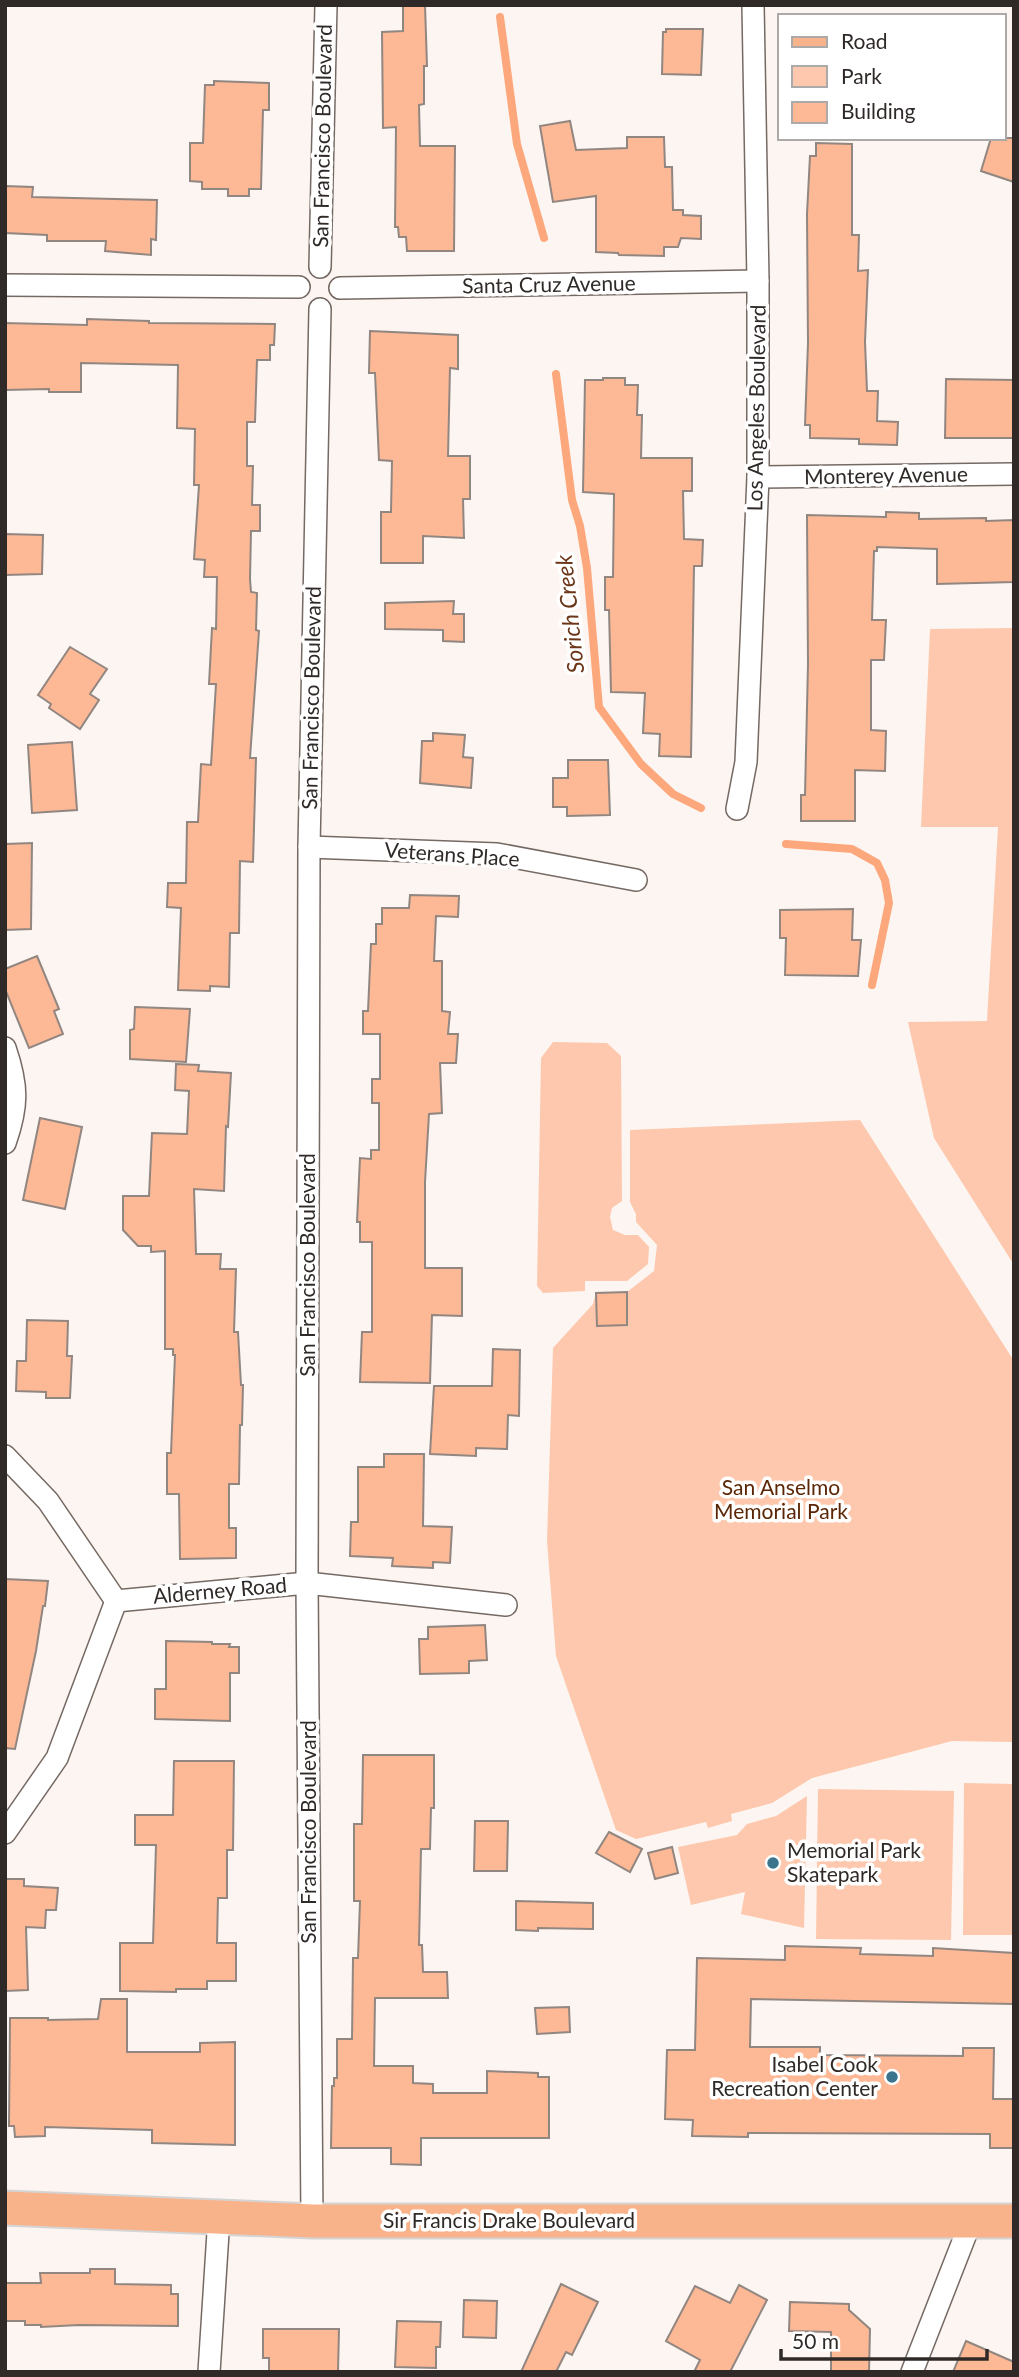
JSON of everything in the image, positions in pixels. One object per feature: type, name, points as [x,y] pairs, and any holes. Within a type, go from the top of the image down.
[{"type":"main road","name":"Sir Francis Drake Boulevard","points":[[5,2208],[312,2221],[1014,2221]]},
{"type":"street","name":"San Francisco Boulevard","points":[[320,267],[326,5]]},
{"type":"street","name":"Los Angeles Boulevard","points":[[737,809],[746,762],[758,477],[753,5]]},
{"type":"street","points":[[320,267],[336,275],[340,288],[335,302],[320,309],[309,307],[299,287],[306,273],[320,267]]},
{"type":"street","name":"Santa Cruz Avenue","points":[[340,288],[758,281]]},
{"type":"street","points":[[5,285],[299,287]]},
{"type":"street","name":"San Francisco Boulevard","points":[[312,2221],[307,1583],[309,847],[320,309]]},
{"type":"street","name":"Monterey Avenue","points":[[758,477],[1014,474]]},
{"type":"street","name":"Veterans Place","points":[[309,847],[497,854],[636,880]]},
{"type":"street","points":[[5,1048],[15,1077],[14,1118],[5,1143]]},
{"type":"street","points":[[5,1456],[48,1501],[116,1601],[57,1759],[5,1833]]},
{"type":"street","name":"Alderney Road","points":[[116,1601],[307,1583],[506,1605]]},
{"type":"street","points":[[209,2372],[219,2217]]},
{"type":"street","points":[[912,2372],[971,2221]]},
{"type":"green space","points":[[1014,628],[1014,1265],[934,1138],[908,1022],[987,1021],[998,827],[921,827],[930,629]]},
{"type":"green space","points":[[553,1042],[607,1043],[621,1056],[622,1201],[612,1208],[610,1217],[613,1230],[625,1235],[638,1235],[649,1247],[648,1264],[627,1281],[585,1281],[585,1291],[543,1293],[537,1286],[541,1058]]},
{"type":"green space","name":"San Anselmo Memorial Park","points":[[860,1120],[1014,1361],[1014,1742],[952,1741],[812,1778],[772,1803],[731,1814],[732,1821],[708,1828],[706,1822],[636,1839],[616,1830],[556,1656],[547,1541],[553,1348],[593,1304],[596,1293],[627,1292],[654,1271],[657,1245],[636,1222],[636,1214],[630,1202],[630,1130]]},
{"type":"green space","points":[[964,1783],[1014,1784],[1014,1935],[963,1935]]},
{"type":"green space","points":[[818,1789],[954,1791],[951,1940],[816,1939]]},
{"type":"green space","name":"Memorial Park Skatepark","points":[[807,1796],[804,1928],[741,1914],[745,1892],[691,1905],[678,1847],[737,1835],[747,1824],[776,1816]]},
{"type":"building","points":[[403,5],[425,5],[427,66],[424,66],[424,104],[419,105],[420,146],[455,146],[454,251],[407,251],[406,237],[399,237],[398,227],[395,227],[396,127],[383,128],[382,32],[403,31]]},
{"type":"building","points":[[666,29],[703,29],[701,75],[662,74],[663,32],[666,32]]},
{"type":"building","points":[[214,81],[269,83],[269,110],[263,110],[261,189],[249,189],[249,196],[228,196],[228,189],[202,189],[202,182],[190,181],[190,143],[203,143],[205,85],[214,85]]},
{"type":"building","points":[[570,121],[576,150],[627,148],[627,137],[664,137],[665,167],[672,167],[673,210],[683,210],[683,215],[701,216],[701,239],[681,238],[678,247],[664,247],[664,256],[596,252],[596,196],[553,202],[540,126]]},
{"type":"building","points":[[1014,138],[1014,182],[981,171],[990,140]]},
{"type":"building","points":[[816,143],[852,144],[852,235],[859,235],[858,271],[868,270],[865,342],[867,391],[878,391],[877,421],[898,422],[897,445],[859,444],[859,439],[810,438],[810,425],[805,425],[808,343],[807,214],[810,156],[816,156]]},
{"type":"building","points":[[5,186],[33,187],[32,197],[157,200],[156,240],[151,239],[151,255],[105,251],[106,241],[47,241],[47,235],[5,233]]},
{"type":"building","points":[[87,319],[149,323],[275,324],[270,360],[257,360],[255,422],[247,422],[247,466],[253,466],[252,505],[260,505],[260,531],[251,531],[250,579],[251,592],[257,593],[256,630],[259,631],[250,758],[256,758],[253,862],[240,861],[239,933],[230,933],[229,987],[210,986],[210,991],[178,990],[181,908],[167,907],[168,883],[186,883],[187,822],[198,822],[201,764],[211,765],[216,684],[209,684],[212,628],[216,629],[217,577],[204,577],[205,560],[194,559],[199,485],[194,485],[195,429],[177,428],[178,365],[81,363],[81,392],[49,392],[49,389],[5,390],[5,323],[87,325]]},
{"type":"building","points":[[370,331],[458,335],[458,369],[450,368],[448,456],[470,456],[470,499],[463,499],[464,538],[423,536],[423,563],[381,563],[381,512],[391,512],[392,461],[379,460],[375,373],[369,373]]},
{"type":"building","points":[[625,378],[625,385],[638,385],[637,415],[642,415],[641,458],[692,458],[692,491],[683,491],[684,539],[703,540],[702,566],[694,566],[691,757],[659,756],[660,734],[643,733],[645,693],[611,692],[609,610],[605,610],[605,577],[613,577],[614,494],[583,492],[585,380]]},
{"type":"building","points":[[946,379],[1014,380],[1014,438],[945,438]]},
{"type":"building","points":[[886,512],[919,513],[919,519],[1014,520],[1014,582],[937,584],[937,549],[877,547],[877,551],[874,551],[872,620],[886,620],[884,660],[871,660],[871,730],[886,731],[885,771],[855,770],[855,821],[801,821],[801,795],[805,795],[808,664],[807,515],[886,517]]},
{"type":"building","points":[[5,534],[43,535],[42,574],[5,575]]},
{"type":"building","points":[[454,601],[453,614],[464,614],[464,642],[443,641],[443,630],[385,629],[385,603]]},
{"type":"building","points":[[70,647],[107,669],[90,694],[99,700],[80,729],[49,708],[51,704],[38,695]]},
{"type":"building","points":[[433,733],[465,735],[463,757],[473,758],[471,788],[420,783],[422,741],[433,741]]},
{"type":"building","points":[[72,742],[77,810],[32,813],[28,745]]},
{"type":"building","points":[[568,760],[608,760],[610,815],[567,816],[567,807],[553,807],[553,778],[568,778]]},
{"type":"building","points":[[32,843],[31,929],[5,930],[5,844]]},
{"type":"building","points":[[410,895],[459,896],[458,917],[436,916],[434,961],[442,961],[442,1011],[450,1012],[448,1034],[458,1034],[456,1063],[440,1063],[442,1113],[429,1114],[425,1182],[425,1268],[462,1268],[462,1316],[432,1315],[430,1383],[360,1382],[362,1332],[372,1332],[372,1242],[360,1242],[360,1222],[357,1222],[360,1158],[371,1159],[371,1150],[379,1150],[379,1103],[372,1103],[372,1079],[380,1079],[380,1034],[363,1034],[363,1011],[368,1011],[371,944],[376,944],[376,924],[382,924],[382,908],[409,908]]},
{"type":"building","points":[[853,909],[852,940],[861,940],[858,976],[785,975],[786,938],[780,938],[780,910]]},
{"type":"building","points":[[37,956],[59,1009],[54,1011],[63,1034],[29,1048],[5,989],[5,969]]},
{"type":"building","points":[[135,1007],[190,1009],[186,1062],[130,1059],[130,1030],[134,1029]]},
{"type":"building","points":[[176,1064],[199,1065],[198,1071],[231,1073],[224,1191],[194,1189],[196,1254],[221,1254],[220,1269],[236,1269],[234,1332],[238,1332],[243,1385],[242,1425],[239,1484],[229,1484],[229,1528],[236,1528],[236,1558],[180,1559],[179,1494],[167,1494],[167,1453],[171,1453],[175,1355],[173,1349],[165,1349],[165,1251],[151,1252],[151,1246],[138,1246],[123,1230],[123,1196],[149,1196],[152,1133],[187,1134],[189,1091],[175,1090]]},
{"type":"building","points":[[40,1118],[82,1127],[65,1209],[23,1200]]},
{"type":"building","points":[[627,1292],[627,1325],[597,1326],[596,1293]]},
{"type":"building","points":[[27,1320],[68,1321],[67,1356],[72,1356],[70,1398],[46,1398],[46,1392],[16,1391],[17,1361],[26,1361]]},
{"type":"building","points":[[493,1349],[520,1350],[519,1416],[508,1415],[507,1449],[476,1448],[476,1456],[430,1454],[434,1386],[492,1386]]},
{"type":"building","points":[[384,1454],[424,1454],[423,1526],[452,1527],[450,1563],[433,1562],[433,1568],[392,1566],[393,1558],[350,1556],[351,1522],[358,1522],[358,1467],[384,1467]]},
{"type":"building","points":[[5,1579],[48,1581],[15,1749],[5,1748]]},
{"type":"building","points":[[485,1625],[487,1660],[469,1661],[469,1673],[420,1674],[419,1639],[428,1639],[428,1627]]},
{"type":"building","points":[[166,1641],[212,1642],[239,1647],[239,1673],[230,1673],[230,1721],[155,1719],[155,1689],[166,1689]]},
{"type":"building","points":[[363,1755],[434,1755],[434,1808],[431,1808],[430,1849],[421,1849],[419,1945],[422,1945],[423,1972],[447,1972],[448,1998],[375,1998],[374,2066],[413,2066],[413,2083],[433,2084],[433,2093],[487,2093],[487,2071],[538,2073],[538,2077],[549,2077],[549,2138],[421,2138],[421,2165],[391,2164],[391,2148],[331,2148],[332,2086],[334,2078],[337,2078],[337,2039],[352,2039],[353,1958],[358,1958],[360,1901],[354,1901],[354,1824],[362,1824]]},
{"type":"building","points":[[174,1761],[234,1761],[233,1850],[227,1850],[227,1898],[218,1898],[217,1943],[236,1943],[236,1981],[207,1981],[207,1989],[176,1989],[176,1992],[120,1991],[120,1943],[153,1943],[156,1845],[135,1845],[135,1815],[173,1815]]},
{"type":"building","points":[[475,1821],[508,1821],[507,1871],[474,1871]]},
{"type":"building","points":[[609,1832],[642,1849],[630,1872],[596,1853]]},
{"type":"building","points":[[672,1847],[678,1873],[655,1879],[648,1853]]},
{"type":"building","points":[[5,1879],[24,1879],[24,1886],[58,1888],[56,1910],[46,1910],[45,1928],[26,1927],[28,1990],[5,1991]]},
{"type":"building","points":[[516,1901],[593,1903],[593,1929],[516,1930]]},
{"type":"building","points":[[785,1946],[861,1948],[860,1954],[933,1956],[933,1948],[1014,1953],[1014,2004],[751,1999],[750,2047],[820,2047],[820,2055],[963,2056],[963,2048],[994,2048],[993,2099],[1014,2099],[1014,2148],[990,2148],[990,2134],[748,2133],[748,2137],[692,2136],[693,2120],[665,2119],[667,2050],[695,2050],[697,1958],[785,1960]]},
{"type":"building","points":[[101,1999],[127,1999],[127,2052],[200,2052],[200,2043],[235,2042],[235,2145],[152,2143],[152,2130],[45,2127],[45,2136],[15,2137],[14,2126],[9,2126],[10,2018],[98,2019]]},
{"type":"building","points":[[569,2007],[570,2032],[537,2034],[535,2008]]},
{"type":"building","points":[[90,2269],[115,2269],[115,2284],[171,2285],[171,2294],[178,2294],[178,2326],[41,2327],[25,2325],[25,2321],[5,2321],[5,2283],[41,2283],[40,2273],[90,2273]]},
{"type":"building","points":[[561,2284],[598,2302],[572,2355],[566,2352],[556,2372],[521,2372]]},
{"type":"building","points":[[739,2285],[767,2300],[730,2372],[694,2372],[700,2360],[666,2341],[695,2286],[730,2303]]},
{"type":"building","points":[[464,2300],[497,2301],[496,2338],[463,2337]]},
{"type":"building","points":[[790,2302],[849,2304],[849,2310],[870,2329],[869,2372],[831,2372],[831,2332],[789,2331]]},
{"type":"building","points":[[397,2321],[441,2322],[440,2347],[436,2347],[436,2368],[395,2367]]},
{"type":"building","points":[[263,2329],[339,2329],[338,2372],[269,2372],[269,2358],[263,2358]]},
{"type":"building","points":[[966,2341],[1014,2362],[1014,2372],[953,2372]]},
{"type":"waterway","name":"Sorich Creek","points":[[500,17],[517,144],[544,238]]},
{"type":"waterway","name":"Sorich Creek","points":[[556,374],[572,500],[580,526],[587,568],[599,707],[641,764],[673,794],[701,808]]},
{"type":"waterway","name":"Sorich Creek","points":[[786,844],[852,849],[877,863],[885,880],[889,903],[872,985]]},
{"type":"place","name":"Memorial Park Skatepark","points":[[773,1863]]},
{"type":"place","name":"Isabel Cook Recreation Center","points":[[892,2077]]}]
